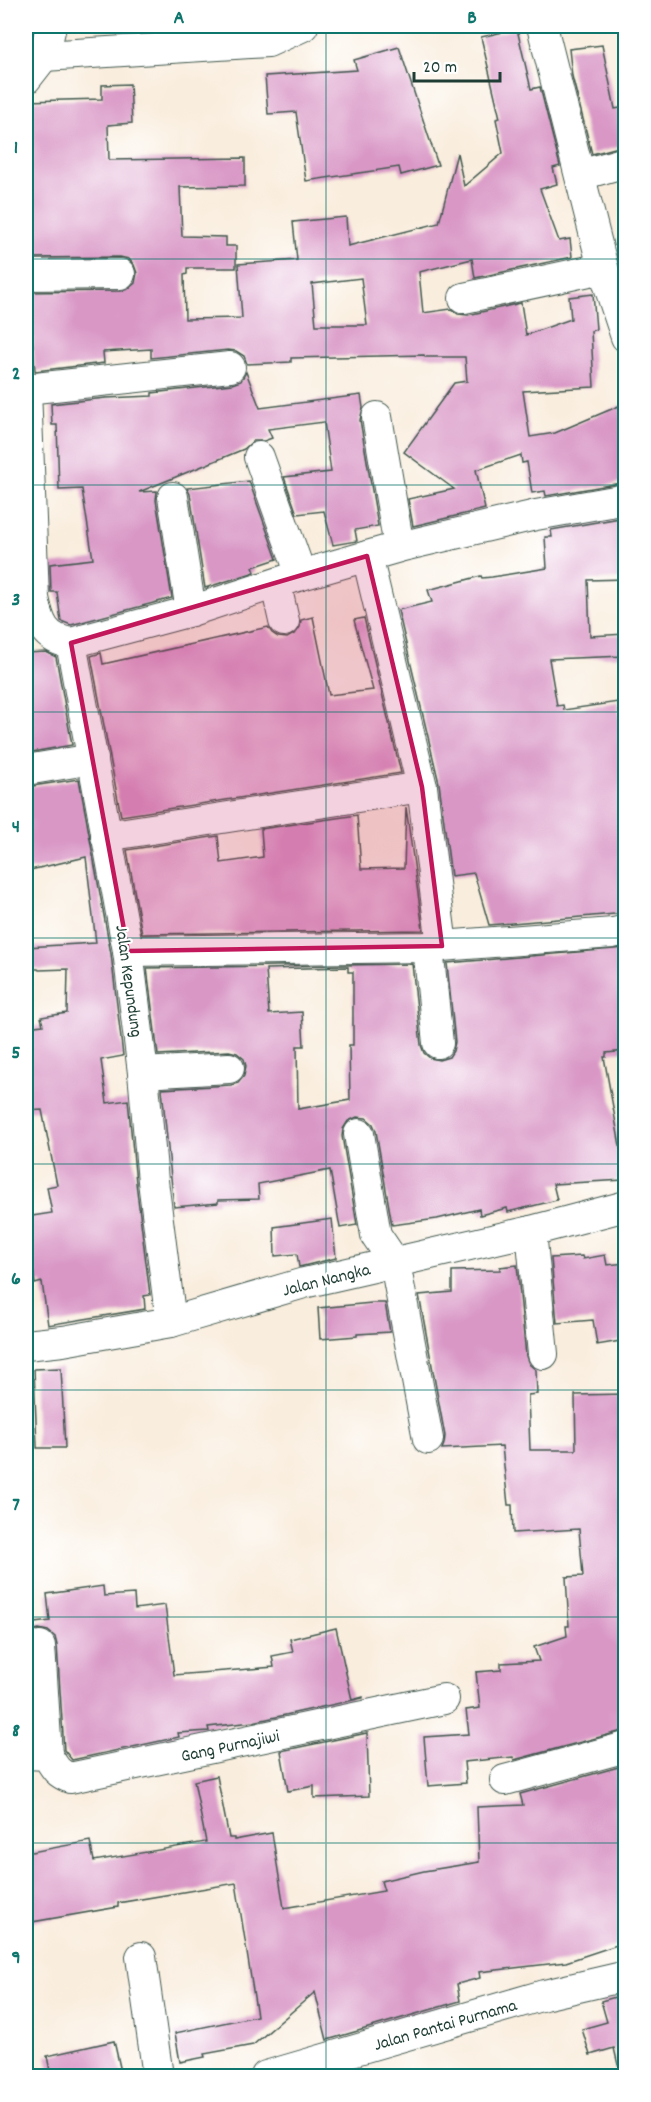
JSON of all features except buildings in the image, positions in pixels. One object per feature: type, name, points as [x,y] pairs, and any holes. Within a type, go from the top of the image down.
[{"type":"street","points":[[26,79],[44,56],[51,26]]},
{"type":"street","points":[[44,56],[268,42],[303,26]]},
{"type":"street","points":[[542,26],[603,268],[626,337]]},
{"type":"street","points":[[580,175],[626,162]]},
{"type":"street","points":[[464,298],[603,268]]},
{"type":"street","points":[[26,275],[120,274]]},
{"type":"street","points":[[26,397],[230,367]]},
{"type":"street","name":"Jalan Kepundung","points":[[26,397],[34,598],[38,616],[93,759],[128,951],[171,1322]]},
{"type":"street","points":[[377,417],[399,547]]},
{"type":"street","points":[[259,458],[288,580],[284,621]]},
{"type":"street","points":[[173,497],[191,611]]},
{"type":"street","points":[[48,639],[191,611],[399,547],[536,515],[626,499]]},
{"type":"street","points":[[367,556],[422,787],[435,946],[438,1043]]},
{"type":"street","points":[[26,770],[93,759]]},
{"type":"street","points":[[106,836],[422,787]]},
{"type":"street","points":[[128,951],[435,946],[614,933],[626,930]]},
{"type":"street","points":[[143,1073],[229,1068]]},
{"type":"street","points":[[359,1134],[376,1236],[395,1263],[428,1439]]},
{"type":"street","name":"Jalan Nangka","points":[[26,1345],[63,1341],[171,1322],[304,1283],[531,1231],[626,1206]]},
{"type":"street","points":[[531,1231],[543,1354]]},
{"type":"street","points":[[36,1754],[40,1646]]},
{"type":"street","name":"Gang Purnajiwi","points":[[36,1754],[61,1774],[70,1778],[444,1699]]},
{"type":"street","points":[[505,1780],[626,1747]]},
{"type":"street","points":[[141,1957],[158,2076]]},
{"type":"street","name":"Jalan Pantai Purnama","points":[[266,2076],[544,1995],[626,1976]]},
{"type":"highlighted area","points":[[367,556],[422,787],[442,946],[128,951],[71,643]]}]
